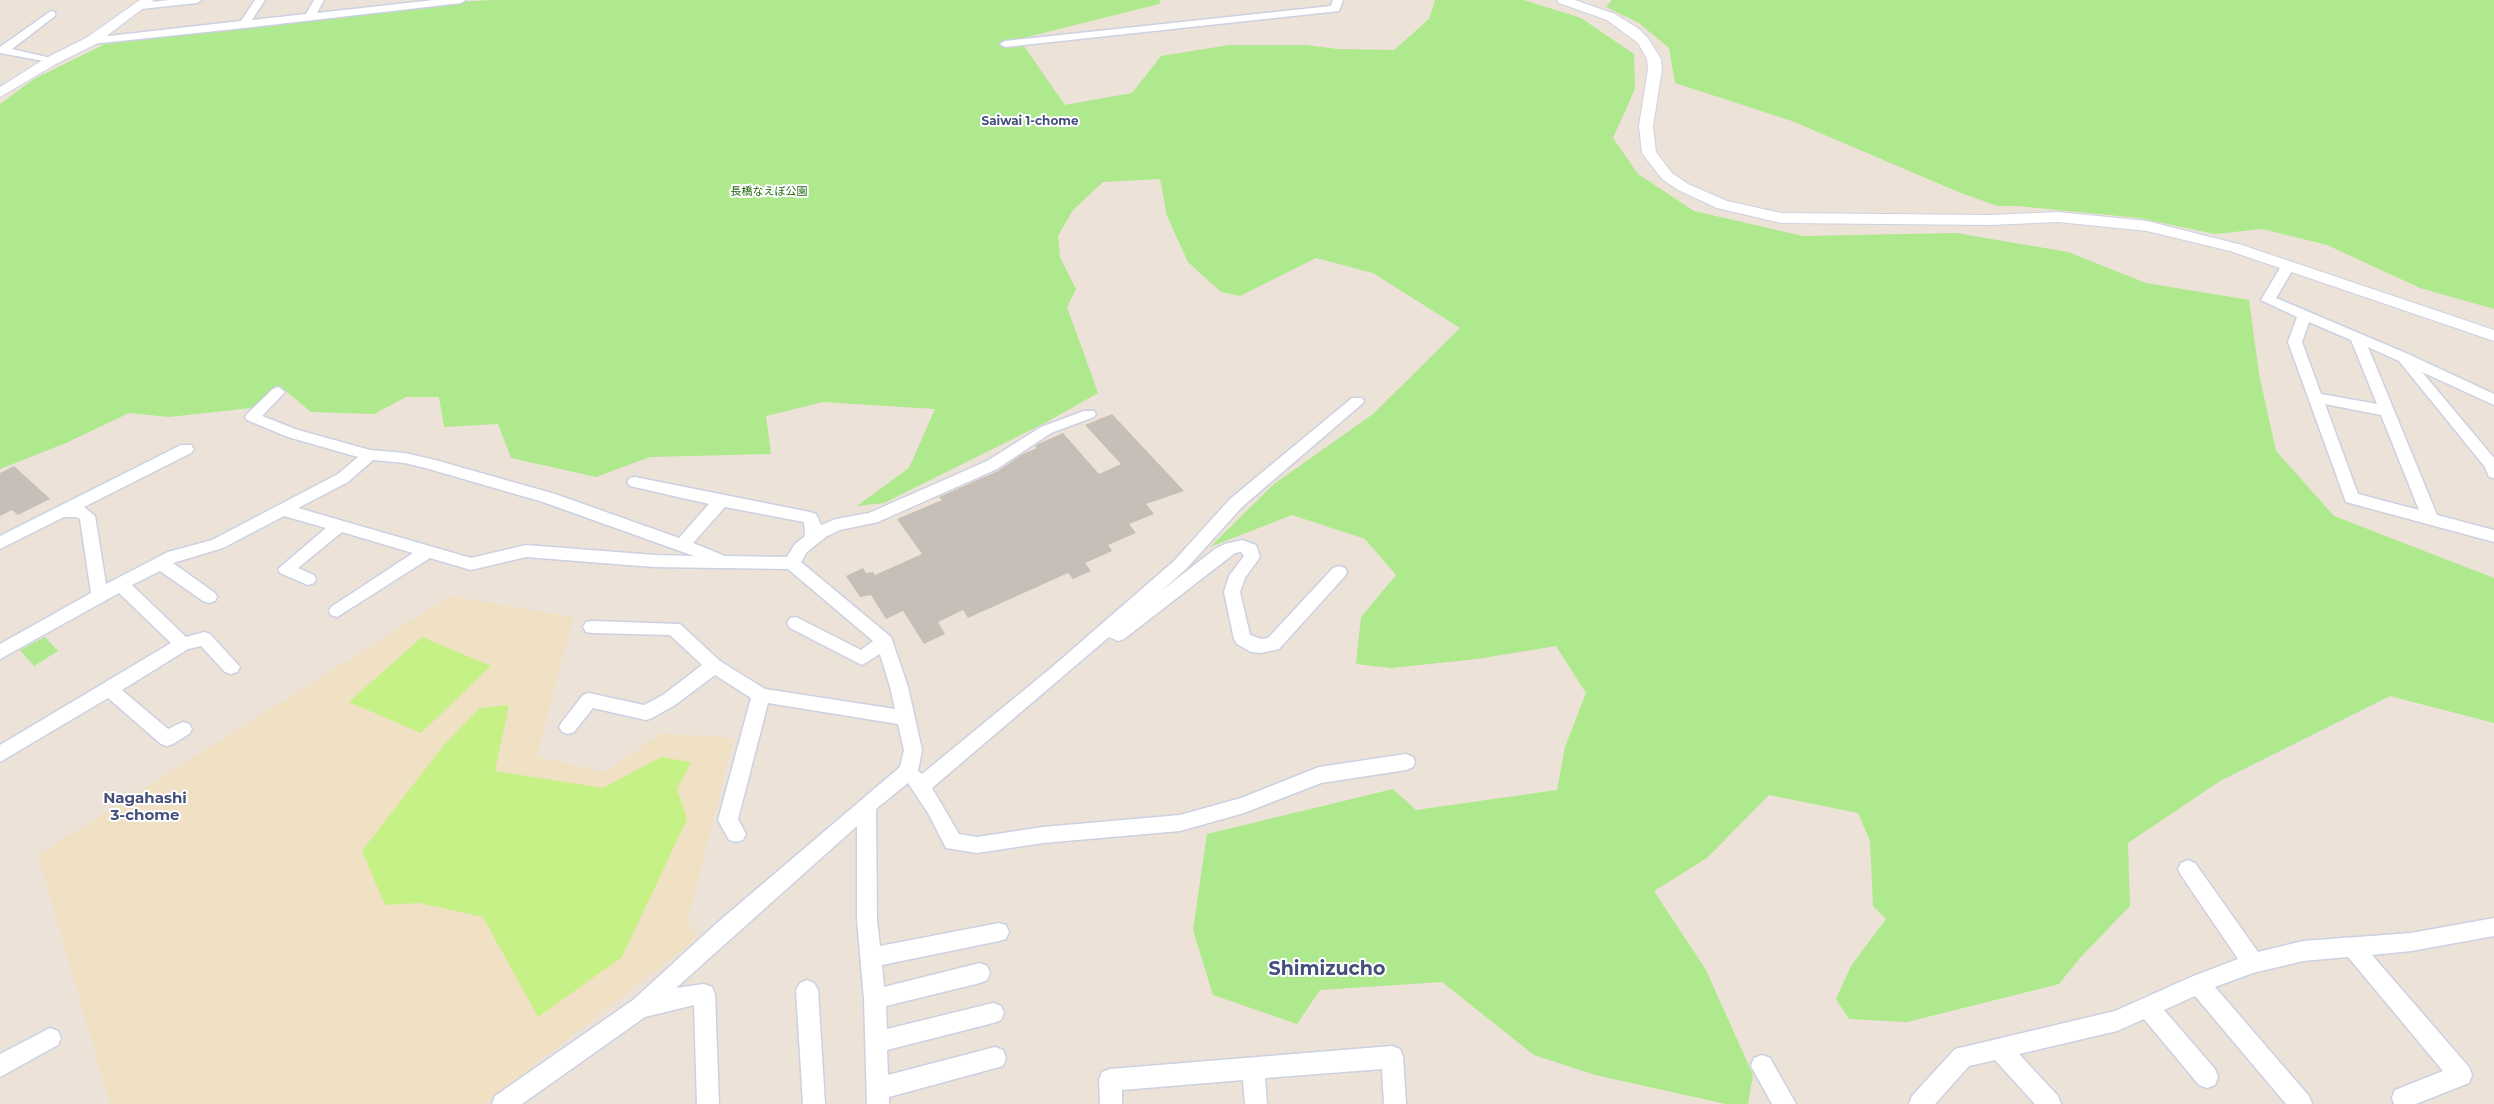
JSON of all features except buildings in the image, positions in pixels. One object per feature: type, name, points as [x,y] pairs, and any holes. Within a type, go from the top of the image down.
[{"type":"street","points":[[0,93],[51,61],[91,41],[144,3],[197,0]]},
{"type":"street","points":[[189,12],[197,0]]},
{"type":"street","points":[[244,25],[260,0]]},
{"type":"street","points":[[310,17],[319,0]]},
{"type":"street","points":[[91,41],[310,17],[378,5],[462,0]]},
{"type":"street","points":[[1005,44],[1335,9],[1338,0]]},
{"type":"street","points":[[1562,0],[1611,17],[1622,23],[1643,41],[1654,59],[1655,69],[1646,126],[1646,140],[1650,152],[1656,163],[1675,181],[1702,197],[1722,205],[1763,216],[1805,219],[1990,220],[2058,217],[2147,226],[2192,235],[2494,336]]},
{"type":"street","points":[[2,50],[51,14]]},
{"type":"street","points":[[2,50],[51,61]]},
{"type":"street","points":[[2288,266],[2268,300],[2403,357],[2494,400]]},
{"type":"street","points":[[2304,316],[2295,342],[2352,498],[2430,518],[2494,538]]},
{"type":"street","points":[[2357,338],[2430,518]]},
{"type":"street","points":[[2403,357],[2492,466],[2494,474]]},
{"type":"street","points":[[278,392],[252,418],[293,434],[370,455],[405,458],[430,464],[549,498],[683,544],[730,563]]},
{"type":"street","points":[[2315,397],[2386,411]]},
{"type":"street","points":[[503,1104],[641,1008],[725,929],[866,806],[915,779],[1108,628],[1180,565],[1236,503],[1357,401]]},
{"type":"street","points":[[792,562],[802,548],[813,538],[836,525],[872,518],[933,492],[992,465],[1046,430],[1089,414]]},
{"type":"street","points":[[0,542],[186,449]]},
{"type":"street","points":[[0,652],[161,562],[174,556],[217,544],[284,510],[343,478],[370,455]]},
{"type":"street","points":[[635,482],[810,518],[813,526],[813,538]]},
{"type":"street","points":[[683,544],[721,501]]},
{"type":"street","points":[[284,510],[471,564],[526,551],[654,562],[792,562],[886,642],[913,750],[915,779],[935,807],[953,842],[977,846],[1043,835],[1180,823],[1244,805],[1319,775],[1406,762]]},
{"type":"street","points":[[58,512],[78,511],[87,516],[100,595]]},
{"type":"street","points":[[308,579],[286,569],[339,526]]},
{"type":"street","points":[[1108,628],[1118,634],[1221,554],[1230,548],[1242,546],[1250,549],[1252,556],[1237,576],[1232,592],[1237,621],[1243,639],[1251,645],[1273,644],[1339,572]]},
{"type":"street","points":[[337,611],[429,551]]},
{"type":"street","points":[[161,562],[209,597]]},
{"type":"street","points":[[120,584],[183,644]]},
{"type":"street","points":[[796,624],[862,658],[886,642]]},
{"type":"street","points":[[592,627],[674,630],[714,666],[761,695],[906,718]]},
{"type":"street","points":[[2,748],[109,689],[183,644],[204,640],[231,667]]},
{"type":"street","points":[[568,727],[589,700],[646,713],[670,700],[714,666]]},
{"type":"street","points":[[109,689],[167,739],[183,729]]},
{"type":"street","points":[[736,834],[728,820],[761,695]]},
{"type":"street","points":[[866,806],[867,920],[875,999],[878,1096],[995,1058]]},
{"type":"street","points":[[2188,869],[2253,963]]},
{"type":"street","points":[[1920,1104],[1963,1057],[2117,1021],[2198,984],[2253,963],[2303,952],[2354,949],[2411,942],[2494,927]]},
{"type":"street","points":[[870,958],[999,932]]},
{"type":"street","points":[[2354,949],[2461,1075],[2404,1098]]},
{"type":"street","points":[[875,999],[980,973]]},
{"type":"street","points":[[2198,984],[2301,1104]]},
{"type":"street","points":[[807,990],[814,1104]]},
{"type":"street","points":[[641,1008],[681,997],[704,994],[708,1104]]},
{"type":"street","points":[[2147,1007],[2207,1078]]},
{"type":"street","points":[[876,1042],[993,1013]]},
{"type":"street","points":[[0,1066],[50,1038]]},
{"type":"street","points":[[2000,1048],[2050,1104]]},
{"type":"street","points":[[1111,1104],[1110,1080],[1392,1056],[1395,1104]]},
{"type":"street","points":[[1762,1066],[1785,1104]]},
{"type":"street","points":[[1253,1068],[1256,1104]]},
{"type":"shaded area","points":[[450,596],[573,617],[537,757],[605,772],[662,733],[734,738],[688,920],[697,939],[484,1104],[110,1104],[38,855]]},
{"type":"green space","name":"長橋なえぼ公園","points":[[491,0],[1161,0],[1159,4],[1019,39],[1065,105],[1132,93],[1161,56],[1229,45],[1305,45],[1338,49],[1394,50],[1429,19],[1435,0],[1524,0],[1581,18],[1634,54],[1635,89],[1613,138],[1638,174],[1694,211],[1803,236],[1956,233],[2068,252],[2146,283],[2249,300],[2259,374],[2276,451],[2334,516],[2494,578],[2494,723],[2390,696],[2220,781],[2128,843],[2130,906],[2080,958],[2059,984],[1907,1022],[1849,1019],[1836,999],[1851,966],[1886,919],[1873,906],[1870,841],[1858,813],[1769,795],[1707,858],[1654,891],[1706,970],[1753,1075],[1748,1104],[1726,1104],[1595,1075],[1534,1055],[1442,982],[1320,990],[1297,1024],[1213,995],[1193,930],[1207,834],[1393,789],[1416,810],[1557,790],[1565,747],[1586,693],[1556,646],[1477,659],[1391,668],[1356,664],[1361,617],[1396,575],[1365,539],[1292,515],[1210,547],[1274,484],[1373,414],[1460,328],[1373,273],[1316,258],[1240,296],[1221,292],[1188,262],[1167,216],[1160,179],[1103,182],[1073,210],[1058,236],[1060,257],[1076,289],[1067,307],[1098,393],[1043,424],[884,503],[857,506],[909,468],[935,409],[823,402],[766,416],[771,454],[650,457],[596,477],[511,458],[498,424],[444,427],[439,397],[406,397],[374,414],[311,412],[280,386],[251,408],[169,417],[129,413],[66,443],[0,469],[0,104],[34,79],[105,44],[443,3]]},
{"type":"green space","points":[[1612,0],[2494,0],[2494,309],[2420,288],[2327,245],[2262,229],[2215,234],[2139,218],[2017,206],[1997,206],[1956,191],[1792,121],[1675,83],[1669,48],[1639,23],[1606,7]]},
{"type":"green space","points":[[45,637],[58,651],[34,666],[20,650]]},
{"type":"green space","points":[[422,637],[491,666],[421,733],[349,702]]},
{"type":"green space","points":[[509,705],[495,771],[603,788],[661,757],[691,762],[677,789],[687,819],[622,957],[538,1017],[483,917],[420,903],[385,905],[362,851],[444,745],[480,708]]},
{"type":"district","name":"Saiwai 1-chome","points":[[1030,121]]},
{"type":"district","name":"Nagahashi 3-chome","points":[[145,808]]},
{"type":"district","name":"Shimizucho","points":[[1327,969]]}]
